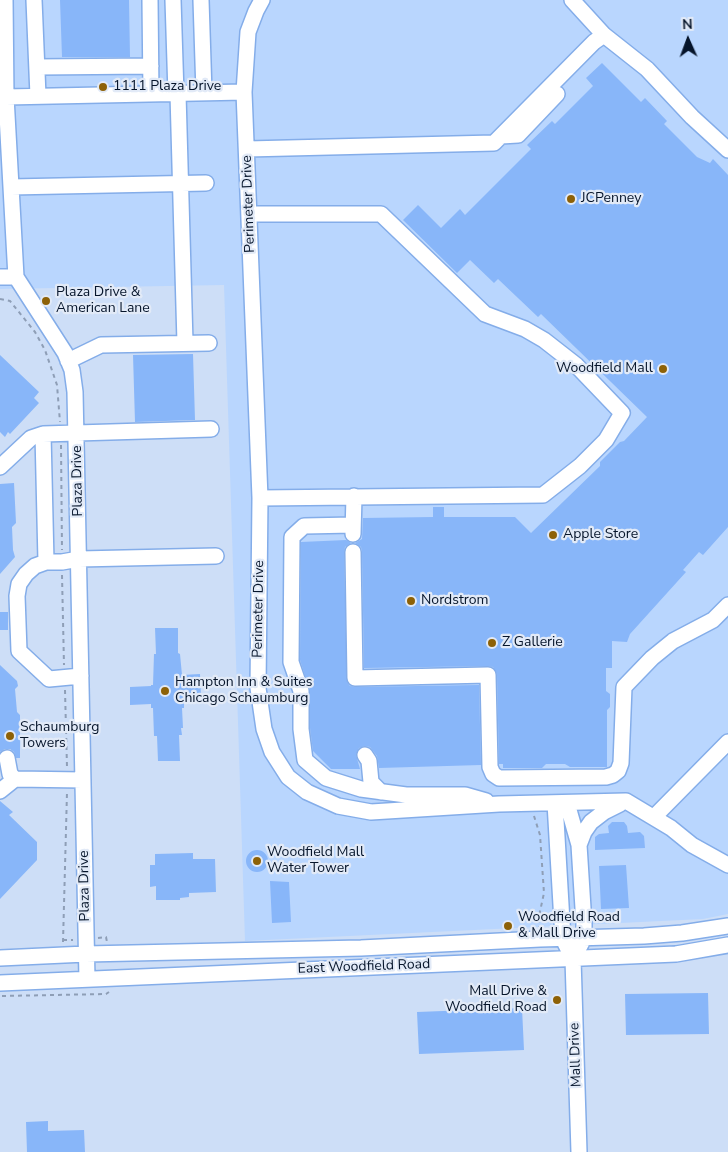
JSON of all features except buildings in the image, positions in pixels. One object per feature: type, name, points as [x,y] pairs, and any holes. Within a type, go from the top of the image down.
[{"type":"street","points":[[0,277],[16,277],[6,97],[4,0]]},
{"type":"street","points":[[34,0],[38,96]]},
{"type":"street","points":[[150,0],[151,94]]},
{"type":"street","points":[[173,0],[185,343]]},
{"type":"street","points":[[201,0],[204,93]]},
{"type":"street","name":"Perimeter Drive","points":[[262,0],[248,32],[244,92],[260,498],[258,688],[264,729],[272,752],[288,777],[307,792],[338,806],[371,812],[499,804],[626,801]]},
{"type":"street","points":[[572,0],[604,34],[647,69],[692,117],[728,150]]},
{"type":"street","points":[[246,149],[494,143],[566,69],[604,34]]},
{"type":"street","points":[[37,68],[151,66]]},
{"type":"street","points":[[6,97],[244,92]]},
{"type":"street","points":[[11,187],[206,183]]},
{"type":"street","points":[[249,214],[381,214],[485,314],[525,329],[544,340],[576,365],[622,413],[606,440],[580,466],[543,495],[260,498]]},
{"type":"street","name":"Plaza Drive","points":[[16,277],[53,333],[68,360],[76,392],[87,979]]},
{"type":"street","points":[[68,360],[101,345],[209,343]]},
{"type":"street","points":[[0,467],[31,438],[43,434],[211,429]]},
{"type":"street","points":[[43,434],[46,562]]},
{"type":"street","points":[[354,496],[353,530],[304,526],[292,537],[291,662],[301,691],[301,729],[306,760],[326,778],[361,789],[406,795],[465,795],[499,804]]},
{"type":"street","points":[[354,552],[354,678],[488,675],[490,767],[493,774],[499,778],[613,776],[618,771],[621,763],[624,687],[652,658],[673,641],[713,620],[728,605]]},
{"type":"street","points":[[81,676],[49,678],[19,651],[17,596],[19,584],[26,574],[35,566],[46,562],[79,559],[216,556]]},
{"type":"street","points":[[654,817],[728,742]]},
{"type":"street","points":[[348,785],[355,782],[361,775],[365,755],[369,762],[371,782],[381,792]]},
{"type":"street","points":[[7,758],[10,774],[15,779]]},
{"type":"street","points":[[0,791],[15,779],[83,780]]},
{"type":"street","points":[[579,845],[590,822],[604,812],[626,801],[654,817],[692,845],[728,865]]},
{"type":"street","points":[[560,803],[579,845],[584,938]]},
{"type":"street","name":"Mall Drive","points":[[560,803],[564,939],[573,959],[579,1152]]},
{"type":"street","name":"East Woodfield Road","points":[[0,958],[86,954],[361,948],[682,933],[728,926]]},
{"type":"street","name":"Mall Drive","points":[[573,959],[584,938]]},
{"type":"street","name":"East Woodfield Road","points":[[0,983],[676,954],[728,945]]},
{"type":"path","points":[[0,299],[10,301],[35,332],[45,350],[57,385],[60,420]]},
{"type":"path","points":[[534,818],[540,835],[544,892],[538,916],[539,926]]},
{"type":"path","points":[[0,996],[106,994]]},
{"type":"shaded area","points":[[0,0],[728,0],[728,914],[703,919],[245,941],[224,285],[0,289]]},
{"type":"place","name":"1111 Plaza Drive","points":[[103,87]]},
{"type":"place","name":"JCPenney","points":[[571,199]]},
{"type":"place","name":"Plaza Drive & American Lane","points":[[46,301]]},
{"type":"place","name":"Woodfield Mall","points":[[663,369]]},
{"type":"place","name":"Apple Store","points":[[553,535]]},
{"type":"place","name":"Nordstrom","points":[[411,601]]},
{"type":"place","name":"Z Gallerie","points":[[492,643]]},
{"type":"place","name":"Hampton Inn & Suites Chicago Schaumburg","points":[[165,691]]},
{"type":"place","name":"Schaumburg Towers","points":[[10,736]]},
{"type":"place","name":"Woodfield Mall Water Tower","points":[[257,861]]},
{"type":"place","name":"Woodfield Road & Mall Drive","points":[[508,926]]},
{"type":"place","name":"Mall Drive & Woodfield Road","points":[[557,1000]]}]
